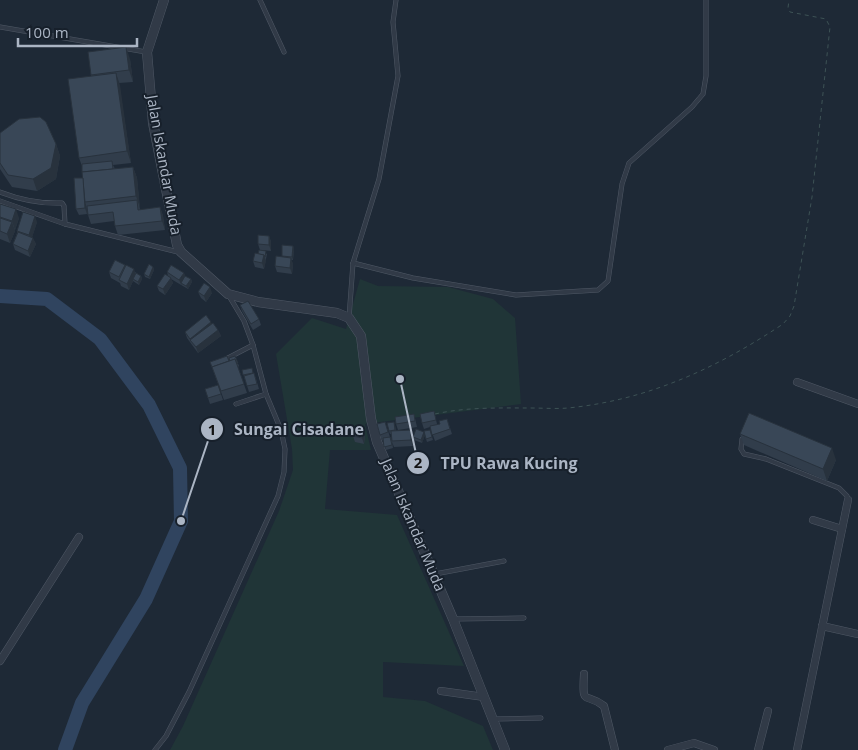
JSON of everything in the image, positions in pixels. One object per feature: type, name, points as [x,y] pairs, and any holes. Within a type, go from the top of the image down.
[{"type":"street","name":"Jalan Iskandar Muda","points":[[164,0],[147,52],[153,123],[181,252],[228,294],[258,302],[337,313],[348,318],[361,336],[371,419],[377,442],[453,619],[505,750]]},
{"type":"street","points":[[797,382],[858,404]]},
{"type":"street","points":[[797,750],[848,500]]},
{"type":"street","points":[[813,520],[842,529]]},
{"type":"street","points":[[1,658],[79,537]]},
{"type":"street","points":[[822,626],[858,634]]},
{"type":"street","points":[[584,674],[583,694],[586,698],[604,706],[615,750]]},
{"type":"street","points":[[441,691],[484,697]]},
{"type":"street","points":[[758,750],[768,710]]},
{"type":"street","points":[[668,750],[694,743],[714,750]]},
{"type":"lane","points":[[260,0],[284,52]]},
{"type":"lane","points":[[348,318],[353,263],[379,179],[396,95],[398,76],[393,22],[396,0]]},
{"type":"lane","points":[[353,263],[413,278],[516,296],[598,290],[608,281],[622,184],[629,163],[692,107],[703,94],[706,76],[706,0]]},
{"type":"lane","points":[[0,28],[147,52]]},
{"type":"lane","points":[[0,192],[26,201],[42,204],[62,203],[64,206],[65,224]]},
{"type":"lane","points":[[0,200],[65,224],[181,252]]},
{"type":"lane","points":[[155,750],[166,736],[189,692],[278,496],[284,472],[285,449],[281,430],[266,394],[253,345],[244,321],[228,294]]},
{"type":"lane","points":[[222,360],[253,345]]},
{"type":"lane","points":[[236,404],[266,394]]},
{"type":"lane","points":[[742,439],[741,450],[744,454],[766,459],[839,488],[847,496],[848,500]]},
{"type":"lane","points":[[434,574],[504,560]]},
{"type":"lane","points":[[453,619],[524,618]]},
{"type":"lane","points":[[493,719],[541,718]]},
{"type":"path","points":[[434,414],[499,408],[567,408],[621,400],[652,392],[701,372],[783,324],[790,316],[794,306],[812,196],[830,27],[826,19],[790,12],[788,8],[789,0]]},
{"type":"green space","points":[[360,279],[378,286],[448,287],[493,299],[515,318],[521,404],[365,424],[371,450],[330,450],[325,509],[397,515],[464,666],[383,662],[383,697],[425,701],[483,726],[493,750],[170,750],[183,726],[279,511],[293,470],[292,449],[276,354],[312,318],[346,329]]},
{"type":"building","points":[[126,47],[129,70],[91,75],[88,52]]},
{"type":"building","points":[[116,73],[127,151],[79,158],[68,79]]},
{"type":"building","points":[[40,117],[46,122],[56,144],[51,168],[33,179],[8,175],[0,163],[0,133],[19,119]]},
{"type":"building","points":[[112,161],[113,169],[82,172],[82,164]]},
{"type":"building","points":[[133,167],[136,196],[85,202],[82,172]]},
{"type":"building","points":[[74,178],[83,178],[85,208],[76,209]]},
{"type":"building","points":[[137,200],[138,210],[160,207],[162,221],[115,226],[113,212],[88,215],[87,206]]},
{"type":"building","points":[[0,204],[16,209],[12,221],[0,217]]},
{"type":"building","points":[[23,212],[35,216],[29,235],[17,231]]},
{"type":"building","points":[[0,218],[12,222],[7,234],[0,231]]},
{"type":"building","points":[[18,232],[33,238],[28,251],[13,244]]},
{"type":"building","points":[[258,235],[269,236],[269,245],[258,244]]},
{"type":"building","points":[[282,245],[293,246],[292,257],[282,256]]},
{"type":"building","points":[[259,250],[266,251],[265,257],[258,254]]},
{"type":"building","points":[[255,253],[264,255],[262,263],[253,261]]},
{"type":"building","points":[[276,256],[291,258],[290,268],[275,266]]},
{"type":"building","points":[[115,260],[125,265],[119,277],[109,272]]},
{"type":"building","points":[[149,264],[153,267],[149,277],[144,274]]},
{"type":"building","points":[[126,265],[134,269],[127,284],[119,280]]},
{"type":"building","points":[[171,265],[184,273],[179,280],[167,272]]},
{"type":"building","points":[[136,273],[141,276],[138,282],[133,279]]},
{"type":"building","points":[[165,274],[171,278],[163,289],[157,286]]},
{"type":"building","points":[[185,276],[191,279],[186,286],[181,283]]},
{"type":"building","points":[[204,283],[210,287],[204,296],[198,292]]},
{"type":"building","points":[[248,301],[259,319],[251,324],[240,305]]},
{"type":"building","points":[[206,315],[211,322],[190,339],[185,332]]},
{"type":"building","points":[[213,323],[218,330],[196,347],[190,340]]},
{"type":"building","points":[[227,356],[229,361],[212,367],[210,362]]},
{"type":"building","points":[[235,356],[237,364],[235,359],[230,361],[229,358]]},
{"type":"building","points":[[235,359],[244,384],[221,391],[212,367]]},
{"type":"building","points":[[252,368],[253,373],[243,375],[242,370]]},
{"type":"building","points":[[254,373],[257,384],[247,386],[244,376]]},
{"type":"building","points":[[218,385],[221,394],[208,398],[205,389]]},
{"type":"building","points":[[434,411],[436,420],[422,423],[420,414]]},
{"type":"building","points":[[749,413],[832,448],[823,469],[740,434]]},
{"type":"building","points":[[414,414],[415,421],[396,424],[395,417]]},
{"type":"building","points":[[447,419],[450,429],[432,435],[430,426],[440,424],[439,421]]},
{"type":"building","points":[[385,422],[388,432],[380,435],[377,424]]},
{"type":"building","points":[[394,422],[395,430],[389,431],[387,423]]},
{"type":"building","points":[[354,427],[363,429],[362,438],[353,436]]},
{"type":"building","points":[[416,429],[424,432],[421,440],[413,437]]},
{"type":"building","points":[[411,430],[411,440],[392,441],[391,431]]},
{"type":"building","points":[[430,430],[432,437],[426,439],[424,431]]},
{"type":"building","points":[[390,437],[392,445],[384,447],[383,438]]},
{"type":"waterway","points":[[0,296],[47,299],[100,339],[149,405],[180,468],[181,521],[146,599],[82,703],[65,750]]},
{"type":"place","name":"TPU Rawa Kucing","points":[[400,379]]},
{"type":"place","name":"Sungai Cisadane","points":[[181,521]]}]
